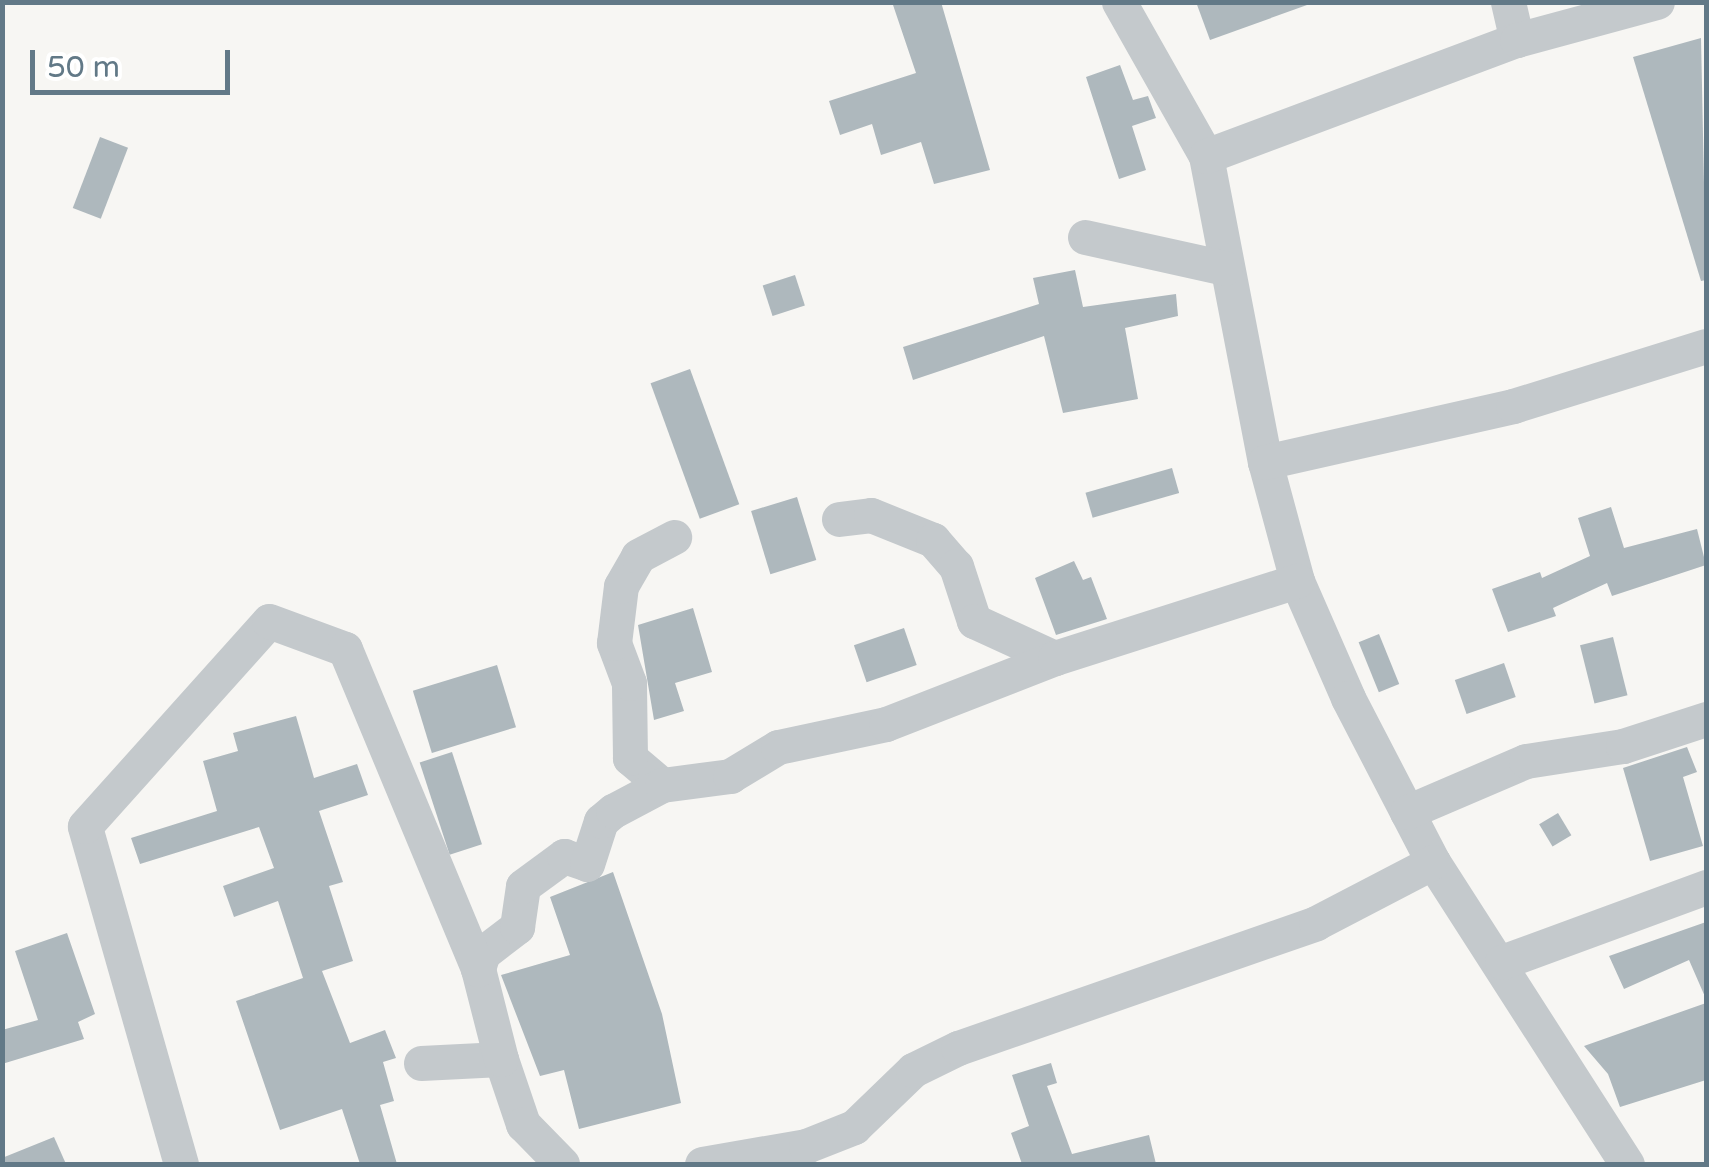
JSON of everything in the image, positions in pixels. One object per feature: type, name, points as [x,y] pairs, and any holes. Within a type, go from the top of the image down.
[{"type":"street","points":[[1119,2],[1206,156],[1265,462],[1297,581],[1433,862],[1502,962],[1627,1164]]},
{"type":"street","points":[[1508,2],[1517,40]]},
{"type":"street","points":[[1206,156],[1517,40],[1657,2]]},
{"type":"street","points":[[1085,237],[1225,268]]},
{"type":"street","points":[[1265,462],[1513,406],[1706,346]]},
{"type":"street","points":[[838,519],[871,515],[933,540],[956,566],[974,622],[1055,658]]},
{"type":"street","points":[[662,784],[630,758],[629,683],[614,643],[629,571],[638,556],[674,537]]},
{"type":"street","points":[[478,969],[493,940],[517,927],[523,886],[564,856],[587,864],[601,821],[662,784],[730,776],[778,747],[886,724],[1055,658],[1297,581]]},
{"type":"street","points":[[181,1164],[85,826],[268,621],[345,649],[478,969],[501,1059],[523,1124],[562,1164]]},
{"type":"street","points":[[1407,812],[1526,761],[1624,746],[1706,719]]},
{"type":"street","points":[[702,1164],[806,1146],[854,1127],[914,1070],[958,1048],[1316,923],[1433,862]]},
{"type":"street","points":[[1502,962],[1706,887]]},
{"type":"street","points":[[421,1063],[501,1059]]},
{"type":"building","points":[[892,2],[941,2],[990,170],[934,184],[921,142],[881,155],[872,124],[840,135],[829,101],[916,73]]},
{"type":"building","points":[[1196,2],[1306,2],[1307,5],[1210,40]]},
{"type":"building","points":[[1701,38],[1706,280],[1701,281],[1633,57]]},
{"type":"building","points":[[1120,65],[1133,100],[1148,96],[1156,118],[1132,126],[1146,170],[1119,179],[1086,77]]},
{"type":"building","points":[[100,137],[128,148],[101,219],[73,208]]},
{"type":"building","points":[[1075,270],[1083,307],[1176,294],[1178,316],[1125,328],[1138,399],[1063,413],[1044,336],[913,380],[903,347],[1039,304],[1033,278]]},
{"type":"building","points":[[795,275],[805,305],[773,316],[763,286]]},
{"type":"building","points":[[690,369],[739,504],[700,519],[651,383]]},
{"type":"building","points":[[1172,468],[1179,493],[1093,518],[1085,493]]},
{"type":"building","points":[[797,497],[816,560],[770,574],[751,511]]},
{"type":"building","points":[[1611,507],[1624,548],[1697,529],[1706,565],[1612,596],[1607,583],[1553,608],[1556,616],[1508,632],[1492,589],[1540,572],[1542,578],[1590,556],[1578,518]]},
{"type":"building","points":[[1074,561],[1083,580],[1091,577],[1107,619],[1056,635],[1035,578]]},
{"type":"building","points":[[693,608],[712,672],[675,683],[684,711],[654,720],[638,625]]},
{"type":"building","points":[[904,628],[917,665],[867,682],[854,645]]},
{"type":"building","points":[[1379,634],[1399,684],[1379,692],[1359,642]]},
{"type":"building","points":[[1613,637],[1628,695],[1595,703],[1580,645]]},
{"type":"building","points":[[1504,663],[1516,697],[1467,714],[1455,680]]},
{"type":"building","points":[[497,665],[516,727],[432,753],[413,691]]},
{"type":"building","points":[[296,716],[314,778],[357,764],[368,795],[319,811],[343,882],[329,886],[353,961],[322,971],[350,1043],[385,1030],[396,1058],[383,1062],[394,1101],[380,1105],[397,1164],[360,1164],[342,1109],[280,1130],[236,1001],[303,978],[278,901],[234,917],[223,886],[274,868],[259,827],[140,864],[131,838],[217,811],[203,761],[238,751],[233,733]]},
{"type":"building","points":[[1687,747],[1697,772],[1683,777],[1703,846],[1650,861],[1623,768]]},
{"type":"building","points":[[452,752],[482,844],[450,855],[420,763]]},
{"type":"building","points":[[1558,813],[1571,835],[1553,847],[1539,824]]},
{"type":"building","points":[[613,872],[662,1014],[681,1103],[579,1129],[564,1070],[540,1076],[501,975],[570,955],[550,897]]},
{"type":"building","points":[[1706,922],[1706,999],[1689,960],[1624,989],[1609,956]]},
{"type":"building","points":[[67,933],[95,1014],[78,1022],[84,1039],[2,1064],[2,1030],[38,1020],[15,951]]},
{"type":"building","points":[[1706,1003],[1706,1080],[1620,1107],[1608,1074],[1584,1046]]},
{"type":"building","points":[[1051,1063],[1057,1083],[1047,1086],[1072,1154],[1149,1135],[1156,1164],[1022,1164],[1011,1133],[1029,1126],[1012,1075]]},
{"type":"building","points":[[54,1137],[66,1164],[2,1164],[2,1158]]}]
